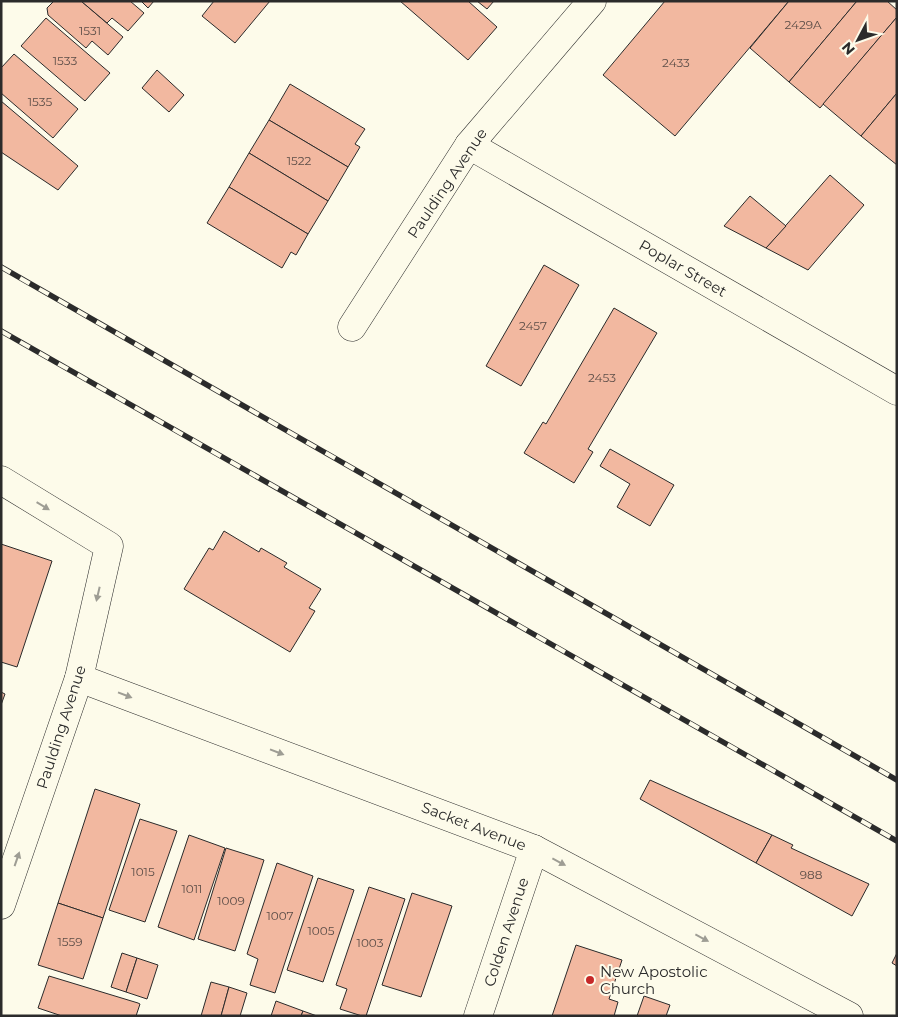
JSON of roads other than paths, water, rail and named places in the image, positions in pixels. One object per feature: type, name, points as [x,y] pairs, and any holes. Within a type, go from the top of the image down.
[{"type":"street","name":"Paulding Avenue","points":[[352,327],[469,145],[592,1]]},
{"type":"street","name":"Poplar Street","points":[[469,145],[897,391]]},
{"type":"street","name":"Paulding Avenue","points":[[1,480],[109,546],[79,678],[1,905]]},
{"type":"street","name":"Sacket Avenue","points":[[79,678],[534,849],[849,1016]]},
{"type":"street","name":"Colden Avenue","points":[[478,1016],[534,849]]},
{"type":"railway","points":[[1,267],[897,780]]},
{"type":"railway","points":[[1,331],[897,841]]},
{"type":"place","name":"New Apostolic Church","points":[[590,980]]}]
